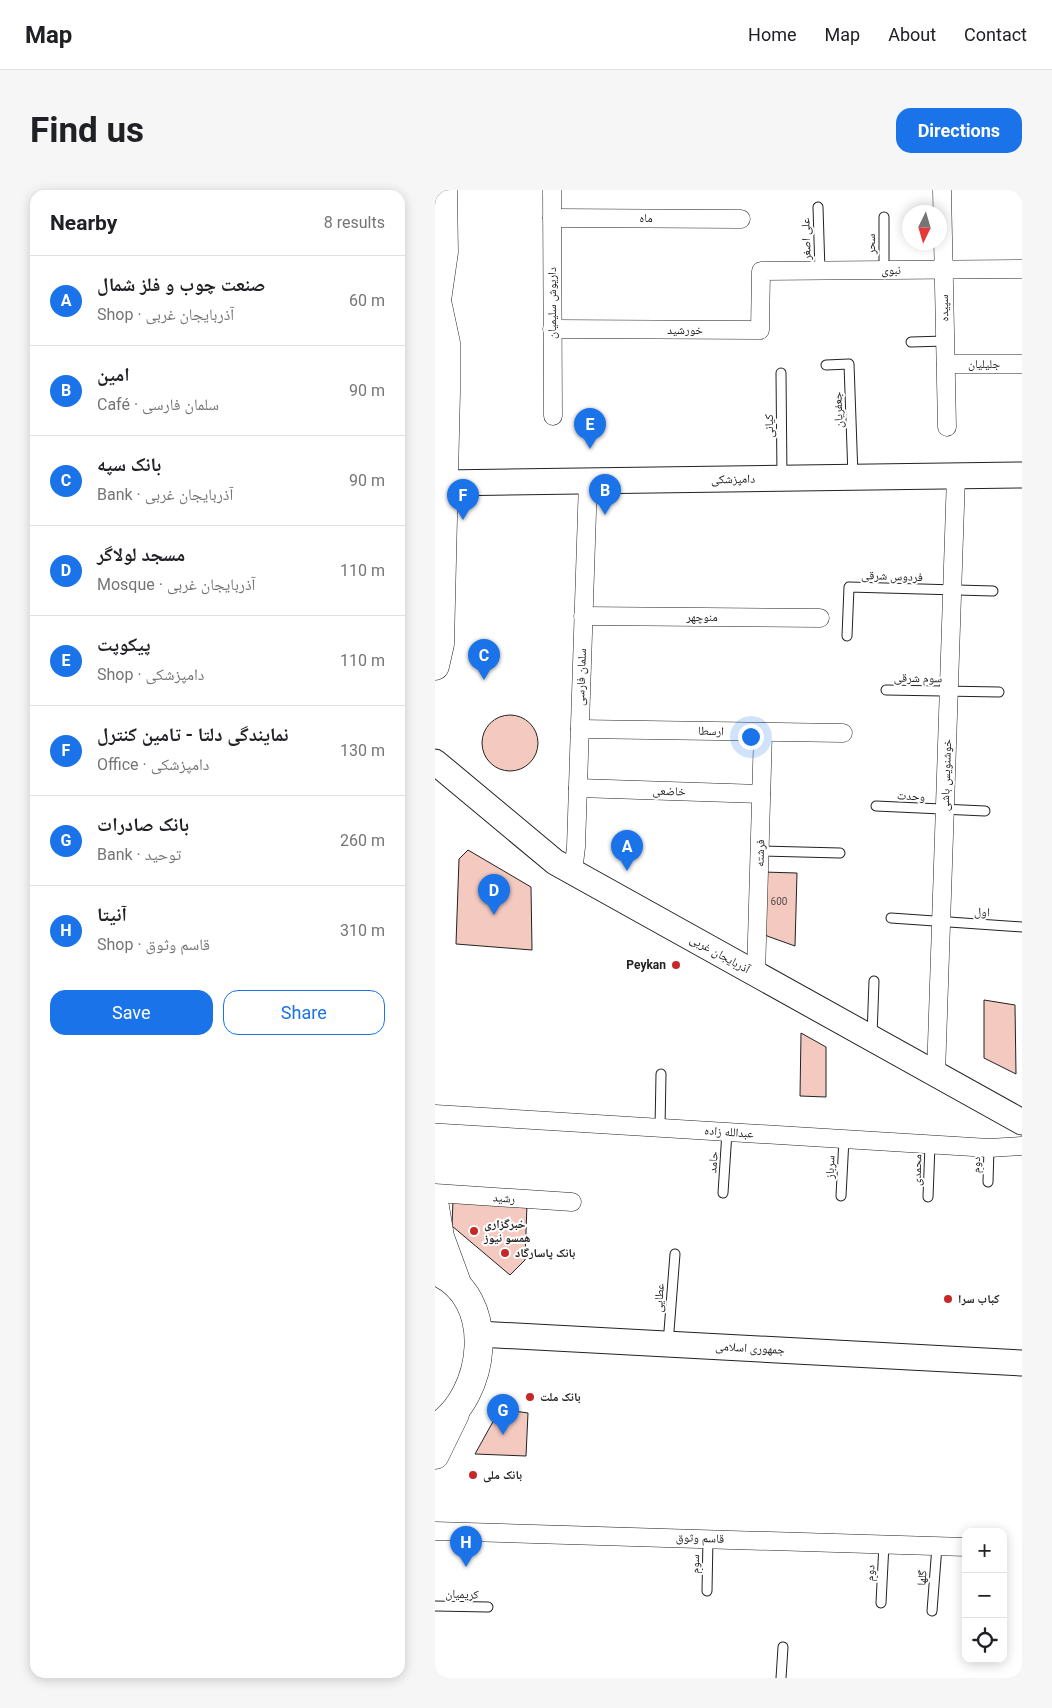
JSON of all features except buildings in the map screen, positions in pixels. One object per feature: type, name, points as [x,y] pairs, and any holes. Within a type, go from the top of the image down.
[{"type":"main road","points":[[435,666],[440,644],[444,483],[445,344],[436,308],[444,252],[443,190]]},
{"type":"main road","name":"دامپزشکی","points":[[444,483],[1022,475]]},
{"type":"main road","name":"آذربایجان غربی","points":[[435,762],[555,862],[1022,1122]]},
{"type":"main road","points":[[435,1207],[440,1237],[458,1286],[470,1305],[478,1334],[477,1362],[471,1384],[435,1455]]},
{"type":"main road","points":[[435,1271],[458,1286]]},
{"type":"main road","name":"جمهوری اسلامی","points":[[478,1334],[1022,1363]]},
{"type":"main road","points":[[437,1430],[461,1402]]},
{"type":"street","name":"داریوش سلیمیان","points":[[552,190],[553,416]]},
{"type":"street","name":"سپیده","points":[[942,190],[947,427]]},
{"type":"street","name":"ماه","points":[[552,218],[741,218]]},
{"type":"street","name":"نبوی","points":[[761,271],[1022,269]]},
{"type":"street","name":"خورشید","points":[[552,329],[760,330],[761,271]]},
{"type":"street","name":"جلیلیان","points":[[946,364],[1022,364]]},
{"type":"street","name":"خوشنویس باشی","points":[[936,1074],[956,476]]},
{"type":"street","name":"سلمان فارسی","points":[[573,872],[578,788],[587,481]]},
{"type":"street","name":"منوچهر","points":[[583,616],[820,618]]},
{"type":"street","name":"ارسطا","points":[[580,729],[843,733]]},
{"type":"street","name":"فرشته","points":[[756,974],[763,732]]},
{"type":"street","name":"خاضعی","points":[[578,788],[761,794]]},
{"type":"street","name":"عبدالله زاده","points":[[435,1114],[930,1145],[989,1148],[1022,1146]]},
{"type":"street","name":"رشید","points":[[435,1193],[572,1202]]},
{"type":"street","name":"قاسم وثوق","points":[[435,1530],[962,1548]]},
{"type":"lane","name":"علی اصغر","points":[[818,207],[820,271]]},
{"type":"lane","name":"سحر","points":[[884,217],[884,270]]},
{"type":"lane","points":[[911,342],[945,340]]},
{"type":"lane","name":"جعفریان","points":[[826,365],[849,364],[853,477]]},
{"type":"lane","name":"کیانی","points":[[781,373],[783,478]]},
{"type":"lane","name":"فردوس شرقی","points":[[847,636],[849,587],[952,590]]},
{"type":"lane","points":[[952,590],[993,591]]},
{"type":"lane","name":"سوم شرقی","points":[[886,690],[999,692]]},
{"type":"lane","name":"وحدت","points":[[876,806],[945,810]]},
{"type":"lane","points":[[945,810],[985,811]]},
{"type":"lane","points":[[760,851],[840,853]]},
{"type":"lane","name":"اول","points":[[891,918],[1022,927]]},
{"type":"lane","points":[[872,1039],[874,981]]},
{"type":"lane","points":[[660,1128],[661,1074]]},
{"type":"lane","name":"حامد","points":[[723,1194],[727,1132]]},
{"type":"lane","name":"سرباز","points":[[841,1196],[843,1140]]},
{"type":"lane","name":"محمدی","points":[[928,1197],[930,1145]]},
{"type":"lane","name":"دوم","points":[[988,1182],[989,1148]]},
{"type":"lane","name":"عطایی","points":[[668,1344],[675,1254]]},
{"type":"lane","name":"سوم","points":[[707,1591],[708,1538]]},
{"type":"lane","name":"دوم","points":[[881,1603],[884,1544]]},
{"type":"lane","name":"گلها","points":[[932,1612],[937,1546]]},
{"type":"lane","name":"کریمیان","points":[[435,1606],[488,1607]]},
{"type":"lane","points":[[781,1678],[783,1647]]},
{"type":"place","name":"پیکوپت","points":[[590,449]]},
{"type":"place","name":"امین","points":[[605,515]]},
{"type":"place","name":"نمایندگی دلتا - تامین کنترل","points":[[463,520]]},
{"type":"place","name":"بانک سپه","points":[[484,680]]},
{"type":"place","name":"صنعت چوب و فلز شمال","points":[[627,871]]},
{"type":"place","name":"مسجد لولاگر","points":[[494,915]]},
{"type":"place","name":"Peykan","points":[[676,965]]},
{"type":"place","name":"خبرگزاری همسو نیوز","points":[[474,1231]]},
{"type":"place","name":"بانک پاسارگاد","points":[[505,1253]]},
{"type":"place","name":"کباب سرا","points":[[948,1299]]},
{"type":"place","name":"بانک ملت","points":[[530,1397]]},
{"type":"place","name":"بانک صادرات","points":[[503,1435]]},
{"type":"place","name":"بانک ملی","points":[[473,1475]]},
{"type":"place","name":"آنیتا","points":[[466,1567]]}]
